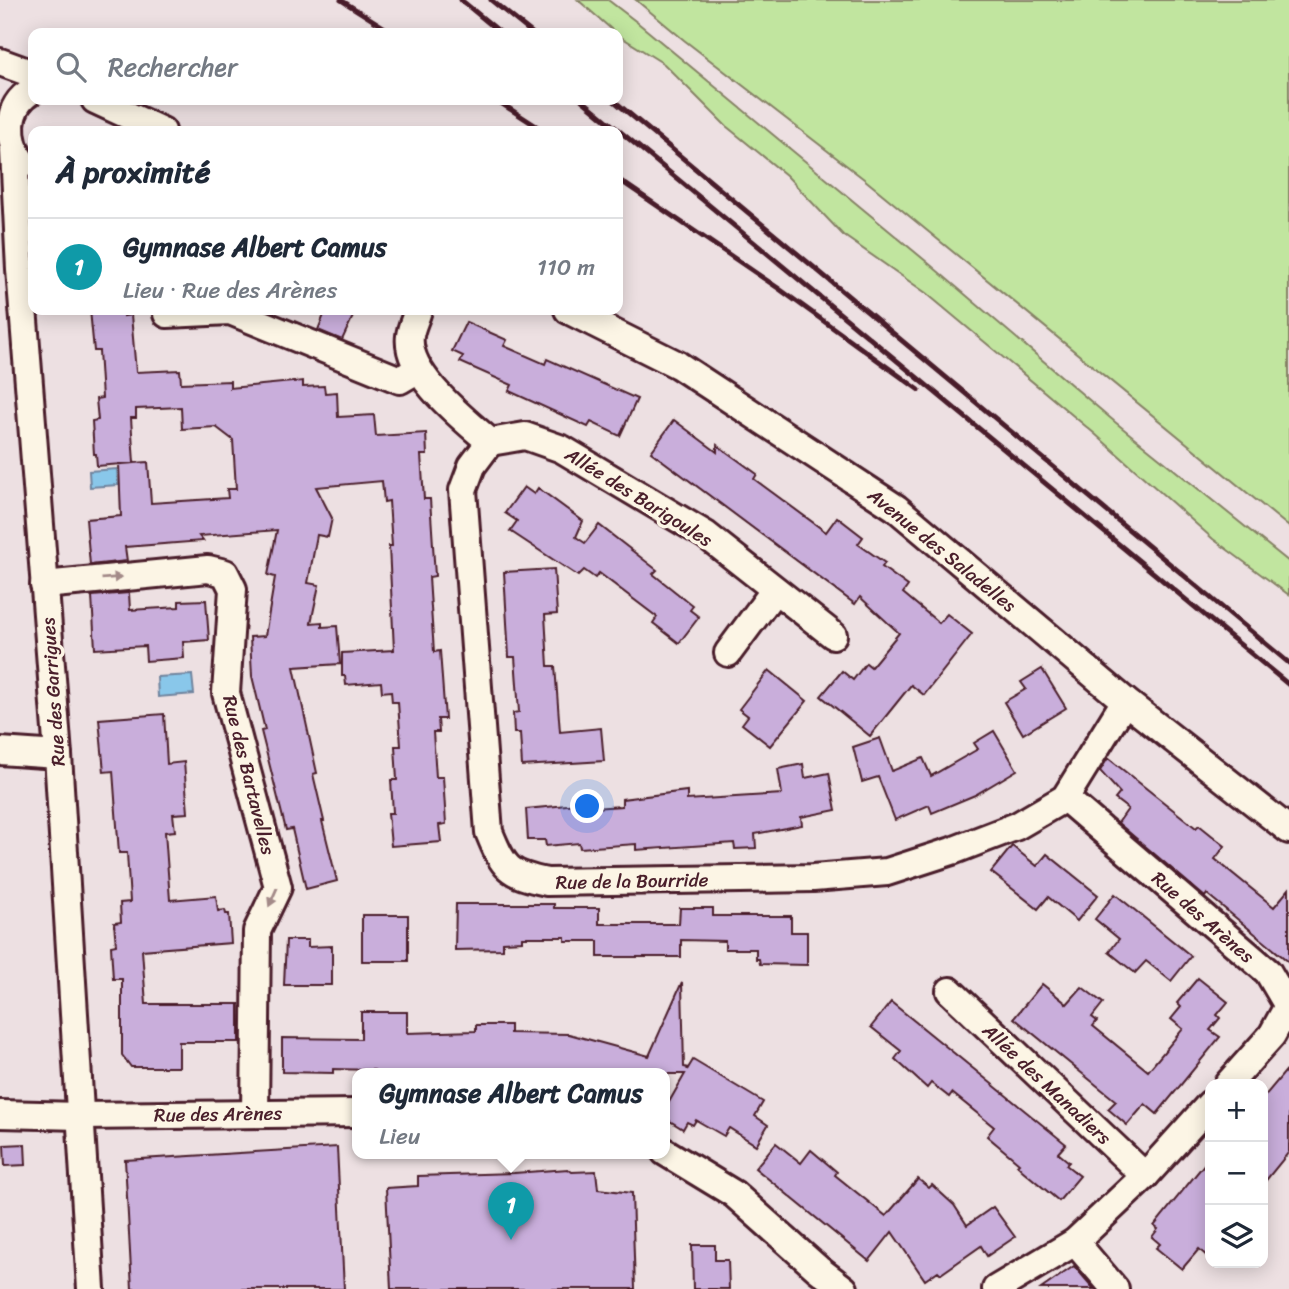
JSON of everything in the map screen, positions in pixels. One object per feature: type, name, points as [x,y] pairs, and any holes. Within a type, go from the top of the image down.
[{"type":"street","points":[[0,62],[28,72]]},
{"type":"street","points":[[6,113],[28,95]]},
{"type":"street","points":[[96,105],[105,126]]},
{"type":"street","points":[[105,105],[151,126]]},
{"type":"street","name":"Rue des Garrigues","points":[[6,113],[14,151],[20,269],[58,755],[91,1289]]},
{"type":"street","points":[[14,151],[28,168]]},
{"type":"street","points":[[20,269],[28,252]]},
{"type":"street","points":[[242,315],[400,380],[417,370]]},
{"type":"street","points":[[417,315],[410,338],[417,370],[444,400],[489,442]]},
{"type":"street","name":"Avenue des Saladelles","points":[[578,315],[678,365],[896,508],[1125,701],[1289,830]]},
{"type":"street","name":"Allée des Barigoules","points":[[489,442],[525,436],[562,449],[706,535],[833,635]]},
{"type":"street","name":"Rue de la Bourride","points":[[489,442],[472,466],[463,490],[489,832],[500,860],[519,876],[547,882],[813,878],[887,872],[953,851],[1017,826],[1065,798],[1125,701]]},
{"type":"street","name":"Rue des Bartavelles","points":[[44,585],[208,569],[225,573],[233,589],[226,693],[278,887],[257,931],[255,1114]]},
{"type":"street","points":[[728,653],[774,591]]},
{"type":"street","points":[[0,751],[58,755]]},
{"type":"street","name":"Rue des Arènes","points":[[1065,798],[1268,972],[1289,1006],[1272,1035],[1232,1079]]},
{"type":"street","name":"Allée des Manadiers","points":[[950,991],[1145,1176]]},
{"type":"street","points":[[996,1289],[1075,1242],[1145,1176],[1205,1110]]},
{"type":"street","name":"Rue des Arènes","points":[[0,1114],[80,1116],[352,1113]]},
{"type":"street","points":[[670,1155],[734,1194],[842,1289]]},
{"type":"street","points":[[1075,1242],[1115,1289]]},
{"type":"green space","points":[[578,0],[608,0],[638,23],[927,262],[1115,422],[1289,562],[1289,595],[1213,539],[1095,434],[926,293],[843,235],[786,175],[726,126],[664,64],[623,38],[623,28],[610,28]]},
{"type":"green space","points":[[636,0],[1289,0],[1289,527],[864,179]]},
{"type":"water","points":[[117,469],[118,485],[90,487],[89,471]]},
{"type":"water","points":[[192,675],[194,694],[158,697],[157,677]]},
{"type":"building","points":[[90,315],[131,315],[136,372],[180,370],[181,383],[230,381],[230,388],[303,381],[303,387],[324,386],[325,393],[337,392],[338,417],[374,415],[376,436],[426,433],[427,455],[421,455],[424,499],[430,499],[435,576],[429,577],[430,593],[434,652],[440,651],[445,719],[438,719],[439,732],[433,732],[436,777],[443,777],[446,824],[439,825],[441,842],[391,846],[388,813],[393,813],[391,780],[397,780],[395,746],[401,746],[398,702],[392,702],[391,691],[382,692],[381,682],[346,685],[345,676],[342,676],[342,653],[394,650],[389,501],[384,502],[382,481],[316,487],[332,518],[328,537],[317,535],[308,583],[319,585],[311,623],[322,622],[322,627],[337,626],[340,664],[294,667],[317,773],[313,774],[322,821],[337,881],[306,889],[292,829],[286,830],[261,731],[265,730],[252,676],[250,637],[265,636],[275,577],[268,575],[277,530],[199,536],[203,541],[125,547],[127,561],[90,565],[86,519],[121,516],[119,464],[97,466],[94,454],[92,421],[98,420],[96,399],[102,398],[99,351],[94,351]],"holes":[[[181,407],[182,429],[216,427],[233,440],[236,489],[227,489],[228,498],[151,503],[148,462],[134,463],[131,418],[136,418],[136,409]]]},
{"type":"building","points":[[324,315],[354,315],[342,340],[318,330]]},
{"type":"building","points":[[466,322],[507,340],[504,346],[545,364],[547,359],[637,399],[620,436],[591,422],[588,427],[509,391],[512,385],[460,362],[463,356],[452,351]]},
{"type":"building","points":[[674,420],[717,452],[717,445],[757,474],[754,479],[826,532],[837,517],[863,537],[858,544],[885,563],[882,567],[908,586],[903,593],[939,623],[947,614],[972,634],[924,695],[911,685],[870,736],[821,696],[842,671],[853,680],[866,663],[871,667],[899,633],[860,597],[855,604],[651,452]]},
{"type":"building","points":[[524,487],[534,494],[538,488],[583,521],[576,537],[585,543],[599,525],[657,570],[653,574],[693,606],[690,610],[699,617],[679,643],[653,623],[657,617],[599,573],[595,578],[584,570],[578,576],[510,531],[517,521],[505,513]]},
{"type":"building","points":[[554,569],[557,614],[545,615],[548,666],[555,666],[560,732],[601,728],[604,761],[522,766],[520,733],[514,733],[513,713],[519,712],[515,657],[509,657],[504,572]]},
{"type":"building","points":[[129,593],[130,610],[179,607],[179,601],[206,600],[209,640],[183,642],[184,658],[146,661],[145,646],[95,649],[92,596]]},
{"type":"building","points":[[1042,669],[1066,708],[1023,734],[1004,702],[1026,689],[1021,682]]},
{"type":"building","points":[[769,670],[807,701],[770,746],[742,724],[748,716],[739,709]]},
{"type":"building","points":[[164,714],[167,764],[184,762],[188,813],[173,814],[175,831],[165,832],[170,900],[216,896],[218,911],[225,910],[226,914],[229,914],[231,943],[142,950],[146,1004],[239,1004],[239,1042],[179,1042],[179,1067],[131,1067],[122,1055],[122,979],[113,979],[111,946],[116,945],[114,923],[121,922],[120,903],[130,902],[127,853],[119,853],[113,771],[104,772],[99,719]]},
{"type":"building","points":[[994,731],[1017,770],[975,795],[932,813],[929,805],[895,820],[878,777],[862,782],[853,747],[880,738],[892,771],[923,758],[931,776],[978,749],[974,743]]},
{"type":"building","points":[[1108,758],[1196,828],[1199,825],[1225,846],[1215,859],[1274,907],[1289,889],[1289,962],[1207,894],[1205,897],[1118,823],[1128,809],[1115,799],[1120,793],[1100,771]]},
{"type":"building","points":[[803,764],[805,778],[829,773],[836,810],[801,817],[802,825],[755,834],[756,848],[735,849],[734,843],[636,850],[636,844],[580,848],[579,843],[546,846],[545,840],[528,840],[526,809],[577,804],[578,809],[622,806],[622,799],[687,791],[687,800],[782,794],[778,769]]},
{"type":"building","points":[[1012,846],[1037,866],[1047,854],[1098,895],[1077,921],[1048,897],[1038,909],[991,872]]},
{"type":"building","points":[[1115,894],[1191,956],[1171,981],[1146,961],[1135,973],[1109,952],[1119,939],[1095,919]]},
{"type":"building","points":[[456,904],[554,904],[554,908],[599,908],[599,924],[679,924],[680,908],[713,908],[713,916],[791,916],[791,932],[807,932],[807,965],[760,964],[759,959],[756,959],[756,949],[725,949],[725,941],[681,940],[681,957],[598,957],[598,941],[565,941],[565,937],[522,937],[522,941],[503,942],[503,949],[455,950]]},
{"type":"building","points":[[362,915],[408,915],[408,961],[362,961]]},
{"type":"building","points":[[286,940],[308,940],[308,947],[332,946],[332,985],[284,985]]},
{"type":"building","points":[[1198,978],[1228,1002],[1217,1015],[1220,1018],[1210,1030],[1220,1037],[1157,1114],[1145,1104],[1127,1125],[1108,1109],[1116,1101],[1014,1018],[1042,984],[1067,1004],[1082,987],[1103,1003],[1092,1017],[1097,1021],[1093,1026],[1148,1071],[1183,1029],[1171,1019],[1181,1007],[1177,1003]]},
{"type":"building","points":[[682,982],[684,1067],[688,1068],[687,1070],[693,1060],[763,1102],[755,1116],[768,1125],[756,1145],[729,1128],[724,1136],[696,1120],[693,1125],[687,1122],[683,1129],[670,1121],[670,1100],[685,1074],[670,1074],[670,1068],[352,1068],[333,1069],[333,1073],[282,1072],[282,1038],[361,1039],[361,1012],[407,1012],[407,1033],[476,1031],[476,1025],[510,1025],[510,1033],[569,1034],[649,1056]]},
{"type":"building","points":[[891,1002],[1066,1144],[1058,1153],[1069,1162],[1066,1165],[1080,1176],[1059,1201],[987,1136],[994,1127],[952,1093],[949,1097],[931,1083],[927,1088],[895,1059],[901,1051],[871,1027]]},
{"type":"building","points":[[1289,1067],[1289,1152],[1268,1178],[1268,1142],[1268,1092]]},
{"type":"building","points":[[776,1143],[801,1163],[811,1150],[837,1172],[835,1175],[886,1216],[918,1179],[929,1188],[932,1185],[954,1205],[967,1225],[993,1207],[1015,1237],[987,1256],[981,1246],[941,1274],[938,1271],[925,1280],[892,1232],[869,1261],[755,1168]]},
{"type":"building","points":[[25,1144],[26,1165],[5,1166],[4,1145]]},
{"type":"building","points":[[337,1147],[344,1289],[132,1289],[125,1160]]},
{"type":"building","points":[[1205,1163],[1205,1254],[1199,1249],[1182,1269],[1156,1248],[1160,1244],[1152,1237],[1158,1229],[1154,1226]]},
{"type":"building","points":[[568,1169],[572,1172],[596,1171],[598,1189],[632,1193],[635,1289],[391,1289],[386,1188],[418,1186],[418,1176]]},
{"type":"building","points":[[692,1245],[715,1245],[715,1260],[728,1260],[729,1289],[693,1289]]},
{"type":"building","points":[[1074,1266],[1094,1289],[1041,1289]]},
{"type":"railway","points":[[341,0],[385,28]]},
{"type":"railway","points":[[461,0],[495,28]]},
{"type":"railway","points":[[491,0],[526,28]]},
{"type":"railway","points":[[504,105],[536,126]]},
{"type":"railway","points":[[588,105],[613,126]]},
{"type":"railway","points":[[619,105],[1289,663]]},
{"type":"railway","points":[[623,134],[1289,685]]},
{"type":"railway","points":[[623,182],[778,288],[919,390]]},
{"type":"place","name":"Gymnase Albert Camus","points":[[511,1240]]}]
